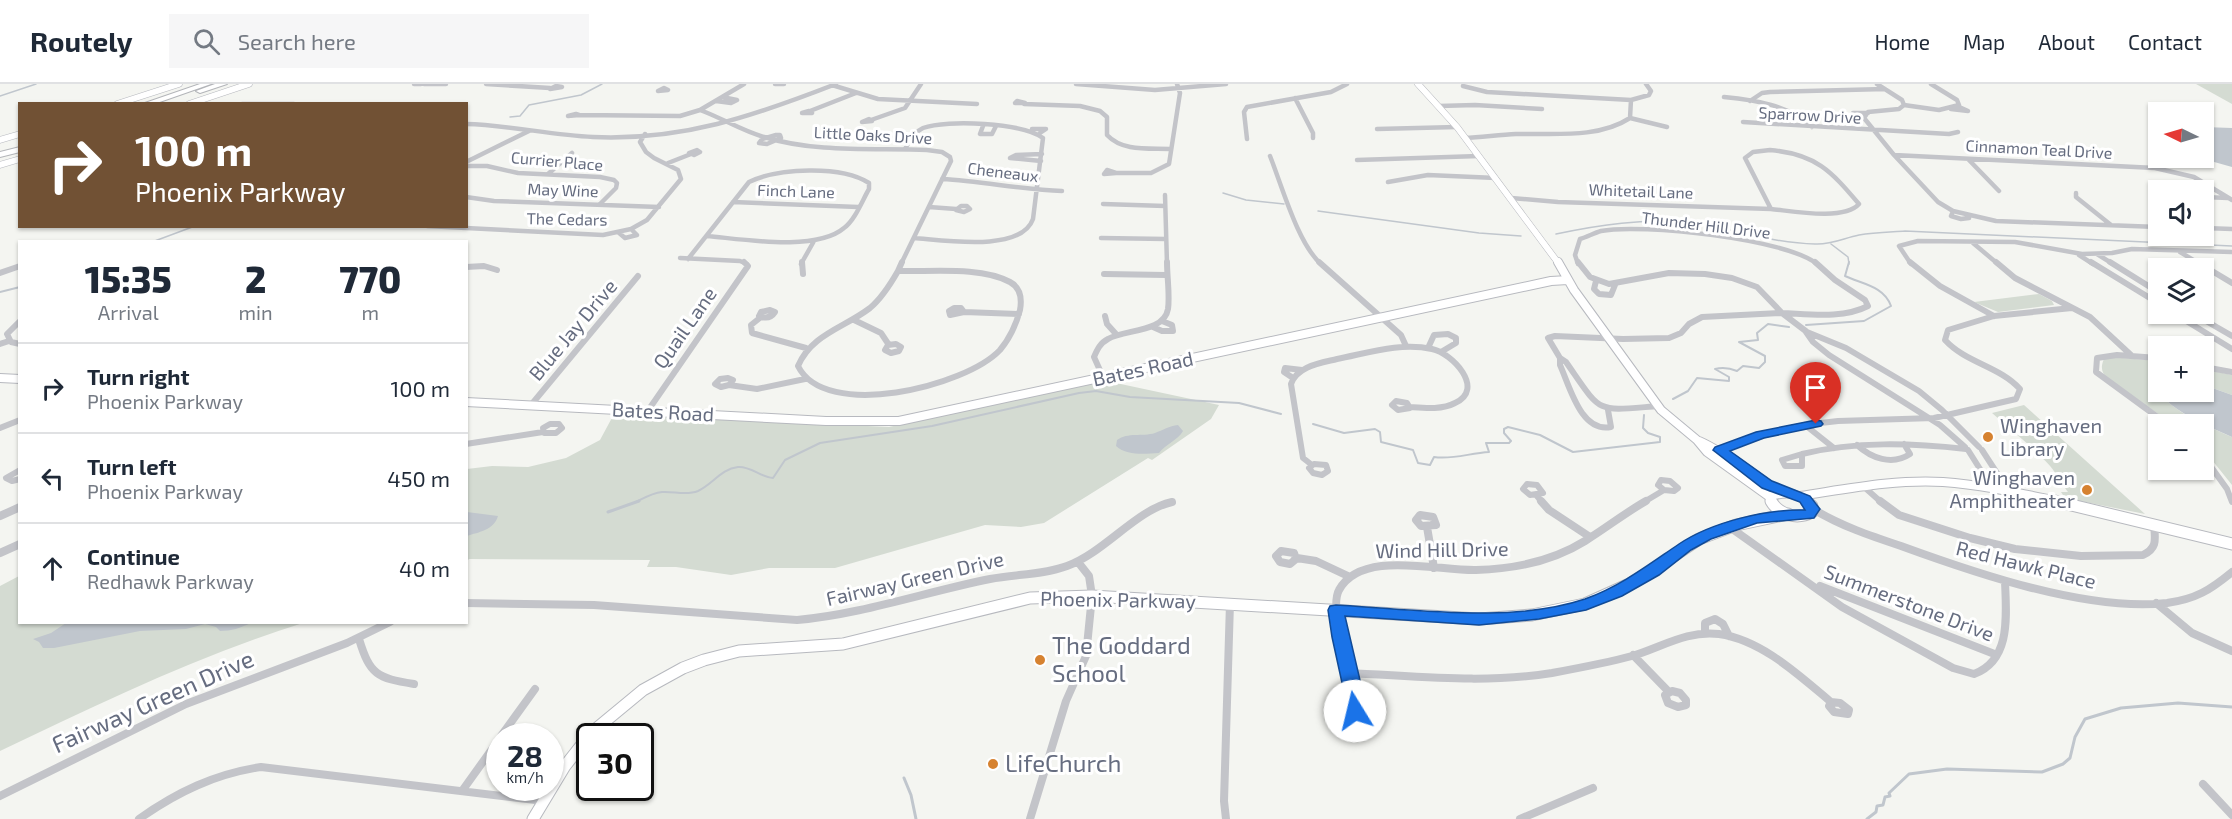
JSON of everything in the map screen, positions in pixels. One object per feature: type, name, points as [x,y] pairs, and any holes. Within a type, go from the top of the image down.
[{"type":"highway","points":[[151,102],[207,84]]},
{"type":"highway","points":[[168,102],[223,84]]},
{"type":"highway","points":[[0,149],[18,144]]},
{"type":"highway","points":[[0,155],[18,150]]},
{"type":"street","points":[[123,102],[179,84]]},
{"type":"street","points":[[195,102],[249,84]]},
{"type":"street","points":[[414,84],[446,84]]},
{"type":"street","points":[[486,84],[550,88]]},
{"type":"street","points":[[579,115],[621,115],[618,119],[623,120],[634,115],[671,116],[700,110],[744,84]]},
{"type":"street","points":[[775,84],[784,84]]},
{"type":"street","points":[[468,123],[506,125],[580,136],[645,136],[705,128],[831,84],[878,99],[977,104]]},
{"type":"street","points":[[871,120],[902,110],[921,84]]},
{"type":"street","points":[[1076,84],[1136,89],[1226,84]]},
{"type":"street","points":[[1247,139],[1244,112],[1247,107],[1331,92],[1347,84]]},
{"type":"street","points":[[1418,84],[1457,127],[1563,267],[1568,280],[1608,338],[1659,406],[1707,452],[1772,501]]},
{"type":"street","points":[[1463,86],[1487,92],[1631,100],[1651,92],[1646,84]]},
{"type":"street","points":[[1823,84],[1833,90]]},
{"type":"street","points":[[1877,84],[1902,100],[1905,105]]},
{"type":"street","points":[[1931,84],[1956,100],[1959,103],[1957,106]]},
{"type":"street","points":[[1116,173],[1151,173],[1163,170],[1169,164],[1178,87]]},
{"type":"street","points":[[1750,101],[1762,93],[1770,92],[1885,89]]},
{"type":"street","points":[[810,111],[856,93]]},
{"type":"street","points":[[1724,97],[1792,111],[1804,117],[1812,127]]},
{"type":"street","points":[[716,101],[731,103],[737,100],[722,98]]},
{"type":"street","points":[[1296,98],[1313,133],[1313,138]]},
{"type":"street","points":[[1630,118],[1631,100]]},
{"type":"street","points":[[1024,104],[1081,106],[1104,113],[1110,111]]},
{"type":"street","points":[[1439,106],[1470,105],[1542,109]]},
{"type":"street","points":[[1949,109],[1957,106],[1968,111],[1905,105],[1899,110],[1866,115],[1894,155],[1938,202],[1953,211],[1951,216],[1996,221],[2148,227]]},
{"type":"street","name":"Little Oaks Drive","points":[[700,110],[776,141],[814,146],[937,151],[946,154],[951,161],[883,297],[854,320],[806,348]]},
{"type":"street","points":[[1104,113],[1107,117],[1107,135],[1112,142],[1126,146],[1170,149]]},
{"type":"street","points":[[1465,138],[1515,134],[1585,133],[1630,118],[1667,127]]},
{"type":"street","name":"Sparrow Drive","points":[[1743,122],[1949,134],[1958,132]]},
{"type":"street","points":[[983,126],[980,134],[985,136],[992,134],[996,126]]},
{"type":"street","points":[[905,149],[914,134],[929,127],[996,126],[1032,129],[1040,133],[1043,138],[1031,225],[1017,236],[985,242],[914,238]]},
{"type":"street","points":[[1377,129],[1457,127]]},
{"type":"street","points":[[468,163],[531,130]]},
{"type":"street","points":[[0,140],[18,135]]},
{"type":"street","points":[[645,136],[640,142],[646,152],[668,163],[691,154]]},
{"type":"street","name":"Whitetail Lane","points":[[1511,198],[1558,202],[1843,212],[1852,210],[1859,204],[1822,163],[1788,152],[1770,150],[1753,152],[1745,158],[1771,209]]},
{"type":"street","points":[[548,174],[572,153]]},
{"type":"street","points":[[1016,155],[1041,157],[1011,158],[1016,155]]},
{"type":"street","name":"Cinnamon Teal Drive","points":[[1894,155],[2155,168],[2184,172],[2205,182],[2230,199]]},
{"type":"street","points":[[1270,156],[1308,250],[1317,261],[1401,335],[1406,346]]},
{"type":"street","points":[[1357,160],[1479,156]]},
{"type":"street","points":[[1968,159],[1999,190]]},
{"type":"street","points":[[0,165],[18,160]]},
{"type":"street","name":"The Cedars","points":[[440,228],[603,235],[618,232],[625,238],[637,236],[636,232],[631,229],[647,220],[681,179],[678,170],[668,163]]},
{"type":"street","name":"Currier Place","points":[[468,164],[518,173],[600,177],[614,180],[617,183],[616,188],[600,204]]},
{"type":"street","points":[[680,258],[688,259],[749,182],[763,176],[780,172],[854,175],[869,183],[869,189],[842,231],[814,241],[707,237]]},
{"type":"street","points":[[1388,182],[1428,175],[1496,178]]},
{"type":"street","name":"Cheneaux","points":[[942,179],[981,181],[1037,191],[1062,191]]},
{"type":"street","points":[[2076,193],[2076,197],[2111,225]]},
{"type":"street","points":[[1103,377],[1094,363],[1095,352],[1103,342],[1116,334],[1153,327],[1162,321],[1168,311],[1165,195]]},
{"type":"street","name":"May Wine","points":[[468,198],[476,200],[659,207]]},
{"type":"street","points":[[2214,198],[2230,199]]},
{"type":"street","name":"Finch Lane","points":[[733,202],[858,207]]},
{"type":"street","points":[[1103,204],[1165,206]]},
{"type":"street","points":[[929,207],[956,209]]},
{"type":"street","points":[[2214,228],[2232,229]]},
{"type":"street","name":"Thunder Hill Drive","points":[[1596,281],[1587,275],[1574,254],[1575,246],[1580,238],[1604,230],[1662,230],[1737,240],[1801,253],[1814,260],[1830,277],[1865,300],[1868,306],[1863,310],[1850,312],[1781,313]]},
{"type":"street","points":[[1101,238],[1166,239]]},
{"type":"street","points":[[802,273],[801,264],[814,241]]},
{"type":"street","points":[[1994,316],[1930,279],[1908,260],[1899,246],[1911,242],[1973,242],[2023,243],[2077,254],[2097,254],[2132,249],[2232,252]]},
{"type":"street","points":[[1973,242],[2015,278],[2090,317],[2131,356]]},
{"type":"street","points":[[2178,251],[2232,283]]},
{"type":"street","points":[[2077,254],[2148,297]]},
{"type":"street","points":[[2097,254],[2148,286]]},
{"type":"street","name":"Quail Lane","points":[[647,412],[748,266],[747,263],[740,261],[688,259]]},
{"type":"street","points":[[468,267],[484,266],[497,270]]},
{"type":"street","points":[[0,273],[18,267]]},
{"type":"street","points":[[761,317],[751,325],[752,333],[806,348],[798,366],[805,379],[816,387],[843,393],[885,394],[931,387],[960,376],[989,357],[1008,338],[1019,314],[1022,296],[1019,289],[1003,279],[975,274],[897,271]]},
{"type":"street","points":[[1104,274],[1166,275]]},
{"type":"street","points":[[1615,285],[1611,295],[1603,295],[1594,289],[1596,281],[1615,285],[1658,274],[1701,274],[1752,282],[1764,290],[1781,313],[1806,332],[1853,352],[1921,393],[1980,449],[1998,472],[2008,490]]},
{"type":"street","name":"Blue Jay Drive","points":[[531,405],[638,276]]},
{"type":"street","name":"Bates Road","points":[[468,402],[888,422],[912,420],[1382,317],[1551,281],[1568,280]]},
{"type":"street","points":[[1720,450],[1760,435],[1805,425],[1946,416],[2016,399],[2020,389],[2008,378],[1971,361],[1950,348],[1945,340],[1948,330],[1994,316],[2072,308]]},
{"type":"street","points":[[964,312],[1019,314]]},
{"type":"street","points":[[1608,410],[1611,427],[1592,426],[1586,420],[1560,365],[1560,358],[1554,345],[1563,337],[1669,338],[1681,333],[1689,324],[1702,317],[1781,313]]},
{"type":"street","points":[[1105,316],[1107,324],[1116,334]]},
{"type":"street","points":[[854,320],[881,333],[890,345]]},
{"type":"street","points":[[1153,327],[1162,331],[1173,331],[1172,325],[1162,321]]},
{"type":"street","points":[[0,344],[18,323]]},
{"type":"street","points":[[2191,324],[2232,349]]},
{"type":"street","points":[[2211,324],[2232,336]]},
{"type":"street","points":[[1806,332],[1813,342],[1829,355],[1929,418],[1966,449],[1992,488]]},
{"type":"street","points":[[1428,348],[1434,335],[1442,334],[1456,338],[1456,343],[1441,352]]},
{"type":"street","points":[[1293,378],[1284,372],[1285,368],[1302,370],[1328,362],[1406,346],[1441,352],[1461,366],[1468,384],[1467,394],[1461,400],[1450,406],[1410,407]]},
{"type":"street","points":[[2148,357],[2097,358],[2096,372],[2153,414]]},
{"type":"street","points":[[1560,358],[1566,362],[1593,402],[1608,410],[1659,406]]},
{"type":"street","points":[[2214,368],[2232,372]]},
{"type":"street","points":[[1302,370],[1293,378],[1292,389],[1303,458],[1312,465]]},
{"type":"street","points":[[0,378],[18,379]]},
{"type":"street","points":[[729,385],[734,388],[769,389],[805,379]]},
{"type":"street","points":[[0,428],[18,421]]},
{"type":"street","points":[[1805,425],[1834,448]]},
{"type":"street","points":[[468,444],[543,432]]},
{"type":"street","points":[[1697,440],[1720,450],[1767,484],[1782,492],[1800,496],[1863,486],[1940,483],[1992,488],[2232,544]]},
{"type":"street","points":[[1802,454],[1857,445],[1904,444],[1966,449],[1971,445],[1980,449]]},
{"type":"street","points":[[1857,445],[1875,458],[1901,458],[1910,454],[1904,444]]},
{"type":"street","points":[[3,479],[18,471]]},
{"type":"street","points":[[2214,471],[2227,489],[2232,502]]},
{"type":"street","points":[[3,479],[18,479]]},
{"type":"street","points":[[1863,486],[1899,515],[1970,538],[2015,549],[2081,556],[2143,555],[2152,551],[2155,545],[2154,524]]},
{"type":"street","name":"Wind Hill Drive","points":[[1348,576],[1366,568],[1390,565],[1476,570],[1521,566],[1545,559],[1590,537],[1664,490]]},
{"type":"street","name":"Phoenix Parkway","points":[[1755,519],[1772,501],[1774,494],[1782,492]]},
{"type":"street","points":[[1804,516],[1809,515],[1812,507],[1828,493]]},
{"type":"street","points":[[1537,496],[1549,510],[1590,537]]},
{"type":"street","points":[[1800,496],[1812,507]]},
{"type":"street","name":"Phoenix Parkway","points":[[1772,501],[1788,514]]},
{"type":"street","name":"Fairway Green Drive","points":[[468,603],[594,605],[789,620],[825,618],[864,612],[989,579],[1053,570],[1078,562],[1158,505],[1172,502]]},
{"type":"street","name":"Red Hawk Place","points":[[1812,507],[1846,526]]},
{"type":"street","points":[[0,516],[18,508]]},
{"type":"street","name":"Phoenix Parkway","points":[[564,770],[576,752],[616,711],[647,688],[699,662],[748,651],[815,648],[843,644],[1030,598],[1092,596],[1479,619],[1539,614],[1586,604],[1617,592],[1654,571],[1685,546],[1706,536],[1755,519],[1788,514],[1804,516]]},
{"type":"street","name":"Red Hawk Place","points":[[1804,516],[1846,526],[2004,581],[2073,597],[2156,603],[2203,594],[2231,575]]},
{"type":"street","points":[[1427,527],[1434,568]]},
{"type":"street","name":"Summerstone Drive","points":[[1731,528],[1810,582],[1842,607],[1953,668],[1974,674],[1990,667],[2001,648],[2005,617],[2004,581]]},
{"type":"street","points":[[0,553],[18,545]]},
{"type":"street","points":[[1296,558],[1316,561],[1348,576],[1337,592],[1336,610],[1348,673],[1358,710]]},
{"type":"street","points":[[1030,819],[1066,701],[1086,656],[1092,596],[1089,576],[1078,562]]},
{"type":"street","name":"Summerstone Drive","points":[[1810,582],[1997,655]]},
{"type":"street","points":[[1226,819],[1224,798],[1230,603]]},
{"type":"street","points":[[2156,603],[2192,633],[2232,651]]},
{"type":"street","points":[[1705,633],[1705,622],[1715,619],[1723,624],[1730,636]]},
{"type":"street","name":"Fairway Green Drive","points":[[0,796],[213,692],[359,639],[386,624]]},
{"type":"street","points":[[1348,673],[1406,675],[1466,682],[1524,678],[1633,656],[1686,636],[1705,633],[1730,636],[1745,642],[1787,668],[1831,702]]},
{"type":"street","points":[[359,639],[368,667],[379,678],[414,684]]},
{"type":"street","points":[[1633,656],[1669,692]]},
{"type":"street","points":[[510,723],[535,689]]},
{"type":"street","points":[[462,791],[486,757]]},
{"type":"street","points":[[139,819],[173,795],[203,780],[226,772],[261,767],[486,794]]},
{"type":"street","points":[[2203,784],[2232,815]]},
{"type":"street","points":[[1520,819],[1593,788]]},
{"type":"street","name":"Phoenix Parkway","points":[[533,819],[544,801]]},
{"type":"shaded area","points":[[2196,84],[2232,84],[2232,104]]},
{"type":"shaded area","points":[[2214,127],[2232,128],[2232,167],[2214,162]]},
{"type":"shaded area","points":[[2039,294],[2052,301],[2054,305],[1998,312],[1974,302]]},
{"type":"shaded area","points":[[2111,357],[2148,360],[2148,402],[2168,402],[2184,414],[2158,414],[2107,379],[2102,367],[2104,359]]},
{"type":"shaded area","points":[[2214,371],[2232,375],[2232,395],[2214,389]]},
{"type":"shaded area","points":[[1102,380],[1219,405],[1211,419],[1152,460],[1148,458],[1044,523],[1021,527],[985,525],[835,568],[769,568],[731,575],[676,567],[647,567],[650,560],[468,560],[468,469],[492,466],[528,467],[566,458],[600,440],[614,414],[889,427]]},
{"type":"shaded area","points":[[2214,389],[2232,395],[2232,437],[2214,428],[2214,414],[2186,414],[2168,402],[2214,402]]},
{"type":"shaded area","points":[[2024,405],[2145,514],[2065,498],[2061,492],[2068,492],[2047,462],[2030,452],[2025,447],[2030,446],[1992,413]]},
{"type":"shaded area","points":[[1178,425],[1183,431],[1159,453],[1131,453],[1116,446],[1117,440],[1121,438],[1155,433]]},
{"type":"shaded area","points":[[2214,429],[2232,437],[2232,485],[2214,462]]},
{"type":"shaded area","points":[[468,512],[498,516],[490,527],[468,536]]},
{"type":"shaded area","points":[[18,577],[18,624],[300,624],[187,666],[0,751],[0,586]]},
{"type":"shaded area","points":[[64,624],[205,624],[186,629],[140,631],[54,648],[43,648],[33,639],[51,633]]},
{"type":"shaded area","points":[[205,624],[248,624],[224,631]]},
{"type":"waterway","points":[[0,96],[36,84]]},
{"type":"waterway","points":[[510,117],[520,116],[529,105],[581,95],[602,84]]},
{"type":"waterway","points":[[1223,193],[1246,200],[1284,204]]},
{"type":"waterway","points":[[1318,211],[1479,233],[1521,236]]},
{"type":"waterway","points":[[1556,234],[1605,225],[1655,221],[1688,223],[1783,241],[1815,244],[1865,234],[1905,231],[2232,246]]},
{"type":"waterway","points":[[157,240],[190,228]]},
{"type":"waterway","points":[[1831,244],[1848,257],[1849,263]]},
{"type":"waterway","points":[[1806,325],[1864,321],[1891,306],[1888,299],[1872,286],[1845,276],[1849,263]]},
{"type":"waterway","points":[[0,292],[18,288]]},
{"type":"waterway","points":[[1673,399],[1688,391],[1697,378],[1729,381],[1729,377],[1715,369],[1726,368],[1737,371],[1743,366],[1759,368],[1765,362],[1765,356],[1739,342],[1758,340],[1757,333],[1768,324],[1789,327]]},
{"type":"waterway","points":[[636,502],[658,493],[698,491],[732,468],[747,468],[773,478],[785,460],[820,443],[932,426],[1079,393],[1096,391],[1130,397],[1239,403],[1281,414]]},
{"type":"waterway","points":[[1313,424],[1344,433],[1375,429],[1380,432],[1381,442],[1413,450],[1418,463],[1430,465],[1434,457],[1448,458],[1489,452],[1486,443],[1509,443],[1511,441],[1504,433],[1504,429],[1508,427],[1540,435],[1573,452],[1660,442],[1660,437],[1648,433],[1643,428],[1644,415]]},
{"type":"waterway","points":[[608,512],[639,501]]},
{"type":"waterway","points":[[1867,819],[1876,812],[1877,806],[1883,805],[1885,797],[1890,796],[1889,793],[1909,774],[1947,769],[2042,772],[2063,764],[2070,758],[2075,737],[2085,719],[2121,708],[2178,703],[2232,707]]},
{"type":"waterway","points":[[904,778],[911,795],[916,819]]},
{"type":"place","name":"Winghaven Library","points":[[1988,437]]},
{"type":"place","name":"Winghaven Amphitheater","points":[[2087,490]]},
{"type":"place","name":"The Goddard School","points":[[1040,660]]},
{"type":"place","name":"LifeChurch","points":[[993,764]]},
{"type":"route","points":[[1355,711],[1358,710],[1354,701],[1336,610],[1396,615],[1501,618],[1539,614],[1586,604],[1617,592],[1654,571],[1685,546],[1706,536],[1755,519],[1788,514],[1809,515],[1813,509],[1805,499],[1799,495],[1777,490],[1720,450],[1760,435],[1816,424]]}]
